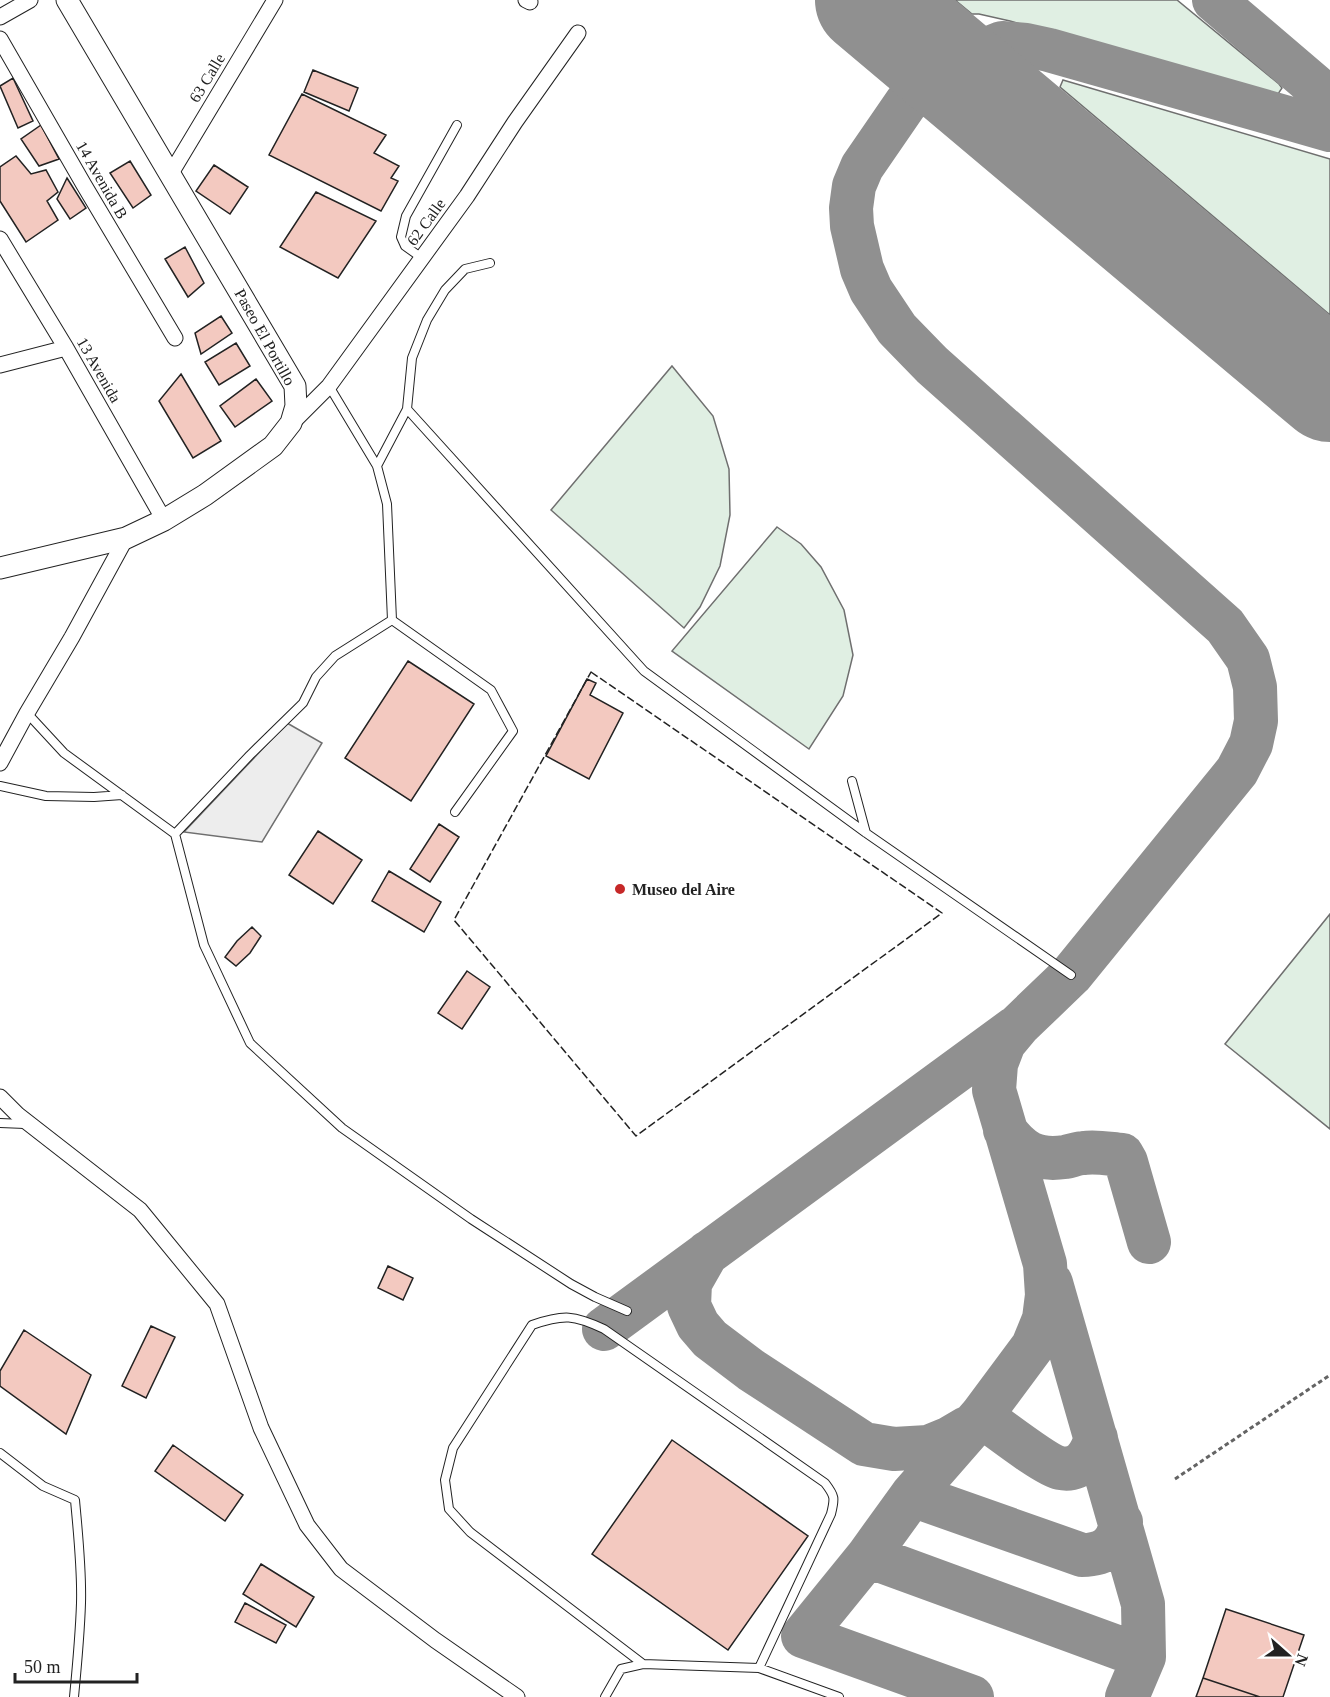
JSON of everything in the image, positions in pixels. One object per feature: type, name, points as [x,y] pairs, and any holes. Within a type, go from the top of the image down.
[{"type":"main road","name":"Paseo El Portillo","points":[[0,568],[126,538],[164,520],[205,495],[273,446],[291,423],[296,406],[295,386],[67,0]]},
{"type":"street","points":[[0,17],[30,0]]},
{"type":"street","name":"63 Calle","points":[[170,175],[275,0]]},
{"type":"street","name":"62 Calle","points":[[291,423],[329,386],[467,196],[515,122],[578,33]]},
{"type":"street","name":"14 Avenida B","points":[[0,39],[175,338]]},
{"type":"street","name":"13 Avenida","points":[[0,240],[66,348],[164,520]]},
{"type":"street","points":[[0,364],[66,348]]},
{"type":"street","points":[[0,763],[126,538]]},
{"type":"street","points":[[0,1097],[29,1124],[140,1210],[217,1304],[261,1428],[307,1525],[341,1569],[435,1640],[516,1697]]},
{"type":"lane","points":[[422,258],[405,246],[401,237],[406,216],[457,125]]},
{"type":"lane","points":[[377,466],[408,409],[412,358],[427,320],[445,290],[465,269],[490,263]]},
{"type":"lane","points":[[329,386],[377,466],[387,504],[392,620]]},
{"type":"lane","points":[[408,409],[644,671],[866,833],[1071,975]]},
{"type":"lane","points":[[392,620],[491,690],[513,730],[455,812]]},
{"type":"lane","points":[[176,834],[250,754],[303,703],[316,677],[335,656],[392,620]]},
{"type":"lane","points":[[27,713],[64,753],[176,834],[204,945],[250,1043],[342,1128],[471,1219],[571,1284],[627,1311]]},
{"type":"lane","points":[[852,782],[866,833]]},
{"type":"lane","points":[[0,786],[46,796],[122,795]]},
{"type":"lane","points":[[0,1123],[29,1124]]},
{"type":"lane","points":[[643,1664],[470,1532],[450,1509],[445,1480],[453,1448],[532,1325],[552,1318],[570,1317],[585,1320],[604,1329],[825,1483],[832,1493],[835,1500],[831,1514],[759,1668]]},
{"type":"lane","points":[[0,1453],[43,1486],[75,1500],[81,1602],[74,1697]]},
{"type":"lane","points":[[605,1697],[621,1669],[643,1664],[759,1668],[839,1697]]},
{"type":"path","points":[[1175,1479],[1330,1375]]},
{"type":"green space","points":[[955,0],[1177,0],[1282,88],[1278,94],[1273,96],[1010,21],[972,14]]},
{"type":"green space","points":[[1063,80],[1330,159],[1330,315],[1060,87]]},
{"type":"green space","points":[[672,366],[713,416],[729,469],[730,515],[720,566],[700,607],[684,628],[551,510]]},
{"type":"green space","points":[[777,527],[801,544],[821,567],[844,610],[853,655],[843,696],[809,749],[672,651]]},
{"type":"green space","points":[[1330,914],[1330,1129],[1225,1044]]},
{"type":"shaded area","points":[[287,723],[322,743],[262,842],[184,832]]},
{"type":"building","points":[[313,70],[358,88],[349,111],[304,92]]},
{"type":"building","points":[[13,78],[33,121],[18,128],[0,86]]},
{"type":"building","points":[[302,94],[386,135],[374,153],[399,166],[391,178],[398,181],[381,211],[269,155]]},
{"type":"building","points":[[41,125],[59,159],[39,166],[21,139]]},
{"type":"building","points":[[16,156],[31,174],[46,170],[58,192],[47,201],[58,220],[26,242],[0,201],[0,167]]},
{"type":"building","points":[[130,161],[151,195],[133,208],[110,173]]},
{"type":"building","points":[[214,165],[248,187],[230,214],[196,191]]},
{"type":"building","points":[[67,178],[86,208],[70,219],[57,199]]},
{"type":"building","points":[[316,192],[376,221],[338,278],[280,247]]},
{"type":"building","points":[[185,247],[204,283],[188,297],[165,259]]},
{"type":"building","points":[[221,316],[232,333],[201,354],[195,333]]},
{"type":"building","points":[[236,343],[250,366],[219,385],[205,362]]},
{"type":"building","points":[[181,374],[221,441],[193,458],[159,401]]},
{"type":"building","points":[[256,379],[272,401],[235,427],[220,406]]},
{"type":"building","points":[[408,661],[474,704],[411,801],[345,758]]},
{"type":"building","points":[[587,679],[596,683],[590,695],[623,713],[589,779],[546,756]]},
{"type":"building","points":[[439,824],[459,837],[430,882],[410,869]]},
{"type":"building","points":[[318,831],[362,860],[333,904],[289,875]]},
{"type":"building","points":[[389,871],[441,902],[424,932],[372,901]]},
{"type":"building","points":[[252,927],[261,936],[250,953],[236,966],[225,957]]},
{"type":"building","points":[[467,971],[490,987],[462,1029],[438,1013]]},
{"type":"building","points":[[388,1266],[413,1278],[403,1300],[378,1288]]},
{"type":"building","points":[[151,1326],[175,1337],[146,1398],[122,1386]]},
{"type":"building","points":[[24,1330],[91,1375],[66,1434],[0,1386],[0,1371]]},
{"type":"building","points":[[672,1440],[808,1536],[728,1650],[592,1554]]},
{"type":"building","points":[[173,1445],[243,1495],[225,1521],[155,1471]]},
{"type":"building","points":[[261,1564],[314,1597],[296,1627],[243,1594]]},
{"type":"building","points":[[245,1603],[286,1625],[276,1643],[235,1622]]},
{"type":"building","points":[[1226,1609],[1304,1635],[1283,1697],[1260,1697],[1203,1678]]},
{"type":"building","points":[[1203,1678],[1260,1697],[1196,1697]]},
{"type":"taxiway","points":[[1214,0],[1330,99]]},
{"type":"taxiway","points":[[972,1697],[803,1636],[868,1556],[912,1495],[981,1416],[1033,1346],[1044,1319],[1047,1295],[1045,1264],[994,1090],[996,1064],[1004,1043],[1019,1025],[1071,975],[1237,771],[1251,744],[1256,721],[1255,687],[1248,659],[1225,626],[932,365],[897,329],[871,290],[862,269],[852,226],[851,208],[854,186],[862,167],[906,103],[947,65],[1002,43],[1049,50],[1330,130]]},
{"type":"taxiway","points":[[604,1329],[1015,1028]]},
{"type":"taxiway","points":[[1005,1130],[1023,1149],[1046,1158],[1093,1152],[1122,1155],[1149,1242]]},
{"type":"taxiway","points":[[707,1253],[690,1283],[689,1306],[698,1325],[710,1339],[751,1370],[864,1444],[894,1449],[928,1447],[967,1428]]},
{"type":"taxiway","points":[[1051,1283],[1143,1604],[1144,1657],[1127,1697]]},
{"type":"taxiway","points":[[981,1416],[1032,1453],[1060,1468],[1074,1467],[1084,1461],[1096,1438]]},
{"type":"taxiway","points":[[912,1495],[1082,1555],[1104,1551],[1109,1547],[1117,1537],[1121,1522]]},
{"type":"taxiway","points":[[868,1556],[1144,1657]]},
{"type":"runway","points":[[870,0],[1330,387]]},
{"type":"fence","points":[[591,672],[942,913],[636,1136],[454,920],[591,672]]},
{"type":"place","name":"Museo del Aire","points":[[620,889]]}]
